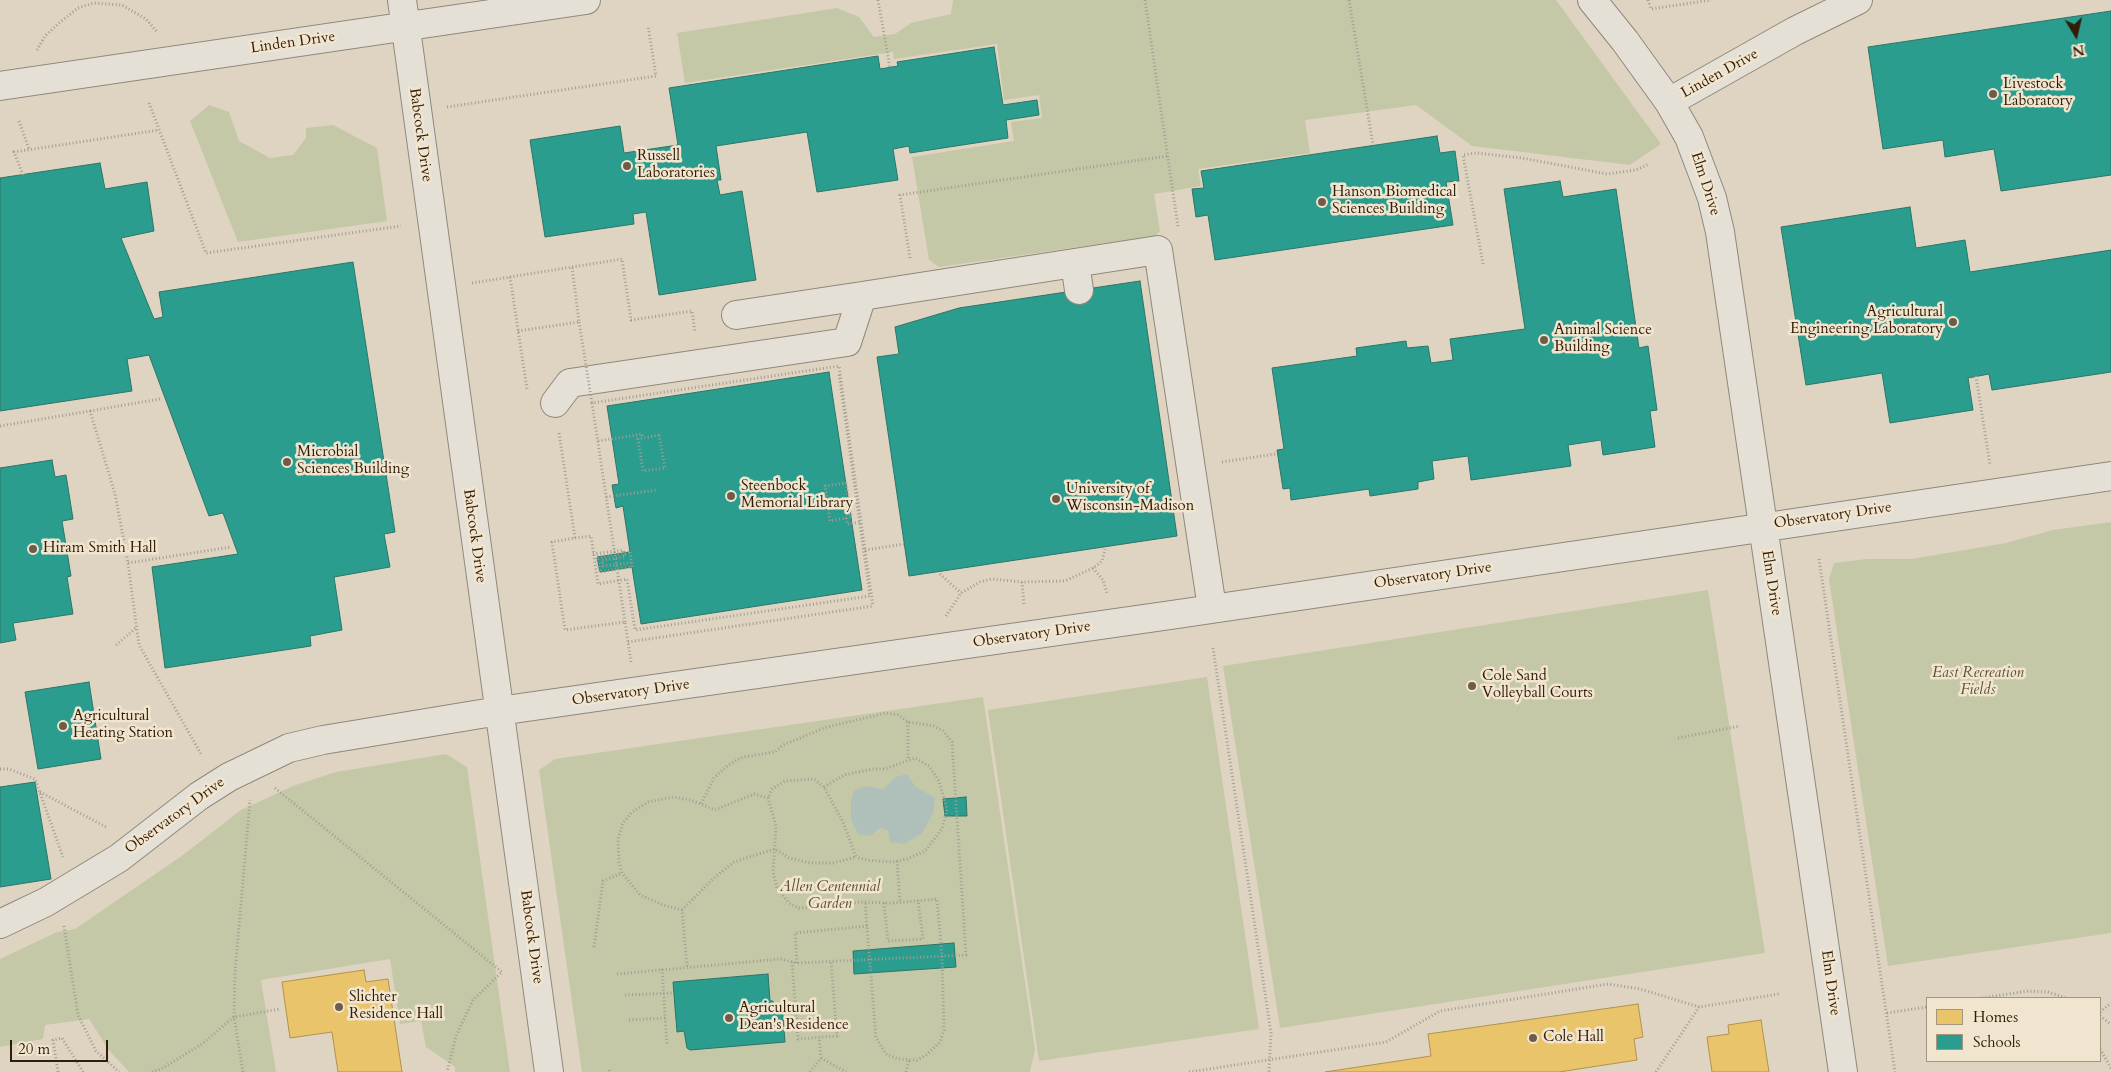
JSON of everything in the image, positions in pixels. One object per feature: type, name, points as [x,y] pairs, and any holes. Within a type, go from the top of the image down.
[{"type":"street","name":"Babcock Drive","points":[[402,0],[549,1072]]},
{"type":"street","name":"Linden Drive","points":[[0,86],[586,0]]},
{"type":"street","name":"Linden Drive","points":[[1592,0],[1625,41],[1668,102],[1795,31],[1858,0]]},
{"type":"street","name":"Elm Drive","points":[[1668,102],[1689,137],[1699,160],[1720,232],[1843,1072]]},
{"type":"street","points":[[736,315],[1158,250],[1212,608]]},
{"type":"street","points":[[1075,263],[1079,290]]},
{"type":"street","points":[[555,403],[570,382],[847,342],[862,296]]},
{"type":"street","name":"Observatory Drive","points":[[0,924],[46,902],[119,858],[199,796],[229,777],[289,748],[323,740],[500,711],[2111,476]]},
{"type":"path","points":[[878,0],[890,68]]},
{"type":"path","points":[[1349,0],[1373,145]]},
{"type":"path","points":[[1648,0],[1650,9],[1711,0]]},
{"type":"path","points":[[37,51],[45,36],[58,24],[78,8],[92,1],[122,5],[146,19],[158,33]]},
{"type":"path","points":[[445,108],[656,76],[648,26]]},
{"type":"path","points":[[149,102],[206,252],[401,226]]},
{"type":"path","points":[[19,121],[29,149]]},
{"type":"path","points":[[23,175],[14,152],[159,130]]},
{"type":"path","points":[[1483,264],[1463,155],[1476,153],[1522,158],[1607,174],[1636,170],[1649,164]]},
{"type":"path","points":[[914,288],[900,195],[1168,156]]},
{"type":"path","points":[[470,284],[622,259],[631,320],[692,311],[695,332]]},
{"type":"path","points":[[572,268],[632,668]]},
{"type":"path","points":[[510,277],[529,406],[555,403],[575,538]]},
{"type":"path","points":[[518,331],[579,322]]},
{"type":"path","points":[[625,622],[565,630],[552,542],[591,536],[598,584],[627,579],[635,630],[870,596],[834,344]]},
{"type":"path","points":[[592,402],[839,366],[873,606],[628,642]]},
{"type":"path","points":[[1976,376],[1994,493]]},
{"type":"path","points":[[0,426],[160,399]]},
{"type":"path","points":[[90,412],[115,494],[128,564],[139,645],[200,754]]},
{"type":"path","points":[[598,441],[642,434],[643,438]]},
{"type":"path","points":[[659,435],[664,468],[643,471],[638,438],[643,438],[659,435]]},
{"type":"path","points":[[1220,463],[1275,454]]},
{"type":"path","points":[[846,483],[850,513],[851,517],[830,521],[825,486],[846,483]]},
{"type":"path","points":[[606,497],[657,490]]},
{"type":"path","points":[[850,513],[858,511]]},
{"type":"path","points":[[846,518],[847,524],[861,522]]},
{"type":"path","points":[[865,550],[904,544]]},
{"type":"path","points":[[128,564],[231,547]]},
{"type":"path","points":[[942,622],[961,593],[980,582],[992,579],[1022,582],[1065,581],[1093,568],[1102,561],[1105,549]]},
{"type":"path","points":[[593,554],[623,550],[624,553]]},
{"type":"path","points":[[630,552],[632,567],[600,572],[597,557],[624,553],[630,552]]},
{"type":"path","points":[[624,553],[625,557],[602,560],[603,566],[632,562]]},
{"type":"path","points":[[1819,559],[1895,1072]]},
{"type":"path","points":[[1093,568],[1103,580],[1109,597]]},
{"type":"path","points":[[940,574],[961,593]]},
{"type":"path","points":[[1022,582],[1024,610]]},
{"type":"path","points":[[116,645],[136,628]]},
{"type":"path","points":[[1213,648],[1269,1023],[1271,1060],[1269,1072]]},
{"type":"path","points":[[617,974],[687,966],[781,959],[794,963],[966,955],[952,742],[943,731],[934,726],[908,722],[898,715],[886,712],[827,727],[783,745],[774,752],[743,757],[728,765],[714,778],[701,804]]},
{"type":"path","points":[[908,722],[908,759]]},
{"type":"path","points":[[1678,738],[1740,726]]},
{"type":"path","points":[[775,849],[789,858],[811,863],[833,862],[856,857],[868,860],[907,860],[925,851],[942,829],[947,809],[940,781],[929,766],[915,758],[885,769],[873,769],[844,775],[824,787]]},
{"type":"path","points":[[0,769],[9,769],[35,780],[64,860]]},
{"type":"path","points":[[856,857],[850,840],[824,787],[814,779],[785,781],[772,789],[768,798],[776,826],[774,872],[777,888],[789,903],[799,908],[865,902],[900,902],[937,898],[942,956],[944,1030],[940,1042],[926,1056],[918,1060],[898,1060],[886,1054],[876,1038],[865,902]]},
{"type":"path","points":[[272,786],[502,972],[473,1000],[456,1036],[447,1072]]},
{"type":"path","points":[[40,791],[106,827]]},
{"type":"path","points":[[243,1072],[234,1017],[235,973],[251,794]]},
{"type":"path","points":[[682,910],[662,905],[640,895],[622,873],[619,862],[618,839],[623,823],[632,812],[648,802],[673,796],[715,810],[754,794],[768,798]]},
{"type":"path","points":[[682,910],[713,879],[734,862],[775,849]]},
{"type":"path","points":[[897,861],[900,902]]},
{"type":"path","points":[[594,947],[603,881],[622,873]]},
{"type":"path","points":[[884,903],[888,941],[923,938],[918,900]]},
{"type":"path","points":[[682,910],[687,966]]},
{"type":"path","points":[[831,961],[837,1036],[798,1039],[794,963],[795,932],[868,926]]},
{"type":"path","points":[[66,933],[78,1015],[96,1051],[119,1072]]},
{"type":"path","points":[[662,969],[667,1045]]},
{"type":"path","points":[[1189,1072],[1386,1042],[1440,1011],[1608,984],[1640,990],[1699,1007],[1779,994]]},
{"type":"path","points":[[1989,997],[2028,991],[2048,992],[2063,997]]},
{"type":"path","points":[[625,996],[674,993]]},
{"type":"path","points":[[2101,1011],[2111,1003]]},
{"type":"path","points":[[1656,1072],[1699,1007]]},
{"type":"path","points":[[1887,1013],[1926,1007]]},
{"type":"path","points":[[152,1072],[161,1069],[202,1044],[234,1017],[280,1009]]},
{"type":"path","points":[[629,1020],[666,1018]]},
{"type":"path","points":[[810,1072],[821,1058],[819,1037]]},
{"type":"path","points":[[58,1072],[53,1040],[62,1038],[83,1072]]},
{"type":"path","points":[[2101,1051],[2111,1068]]},
{"type":"path","points":[[821,1058],[846,1072]]},
{"type":"path","points":[[906,1072],[910,1060]]},
{"type":"green space","points":[[953,0],[1556,0],[1661,144],[1630,165],[1472,146],[1416,105],[1305,120],[1310,153],[1198,169],[1201,186],[1154,194],[1160,231],[1155,236],[939,267],[929,260],[912,157],[1014,141],[1011,122],[1042,118],[1039,95],[1004,100],[997,44],[894,59],[893,52],[685,83],[677,33],[837,8],[859,17],[874,37],[895,34],[911,23],[951,14]]},
{"type":"green space","points":[[209,105],[229,112],[239,141],[270,158],[293,155],[306,138],[306,128],[333,125],[377,148],[387,221],[238,242],[190,121]]},
{"type":"green space","name":"East Recreation Fields","points":[[2111,522],[2111,933],[1888,966],[1829,579],[1834,563],[1866,559],[1911,559],[2006,543],[2053,530]]},
{"type":"green space","points":[[1708,590],[1765,953],[1280,1028],[1223,666]]},
{"type":"green space","points":[[1207,677],[1259,1029],[1039,1061],[988,710]]},
{"type":"green space","name":"Allen Centennial Garden","points":[[983,697],[1035,1050],[1030,1072],[582,1072],[539,770],[555,759]]},
{"type":"green space","points":[[446,754],[467,767],[510,1072],[455,1072],[455,1067],[426,1047],[421,1021],[400,1024],[390,959],[261,980],[276,1072],[129,1072],[108,1049],[89,1019],[45,1025],[43,1039],[0,1047],[0,959],[57,932],[75,929],[183,855],[241,810],[293,786],[336,772]]},
{"type":"shaded area","points":[[907,774],[915,786],[935,798],[933,813],[922,833],[904,844],[890,842],[888,830],[880,828],[870,836],[858,834],[851,820],[851,801],[854,791],[866,786],[883,789],[896,777]]},
{"type":"building: Homes","name":"Slichter Residence Hall","points":[[364,970],[366,982],[388,979],[402,1072],[338,1072],[332,1032],[290,1038],[282,982]]},
{"type":"building: Homes","name":"Cole Hall","points":[[1638,1004],[1643,1037],[1634,1039],[1637,1060],[1559,1072],[1325,1072],[1431,1056],[1428,1034]]},
{"type":"building: Homes","points":[[1761,1020],[1769,1072],[1712,1072],[1707,1037],[1729,1034],[1728,1025]]},
{"type":"building: Schools","name":"Livestock Laboratory","points":[[2111,11],[2111,175],[2001,191],[1994,149],[1945,157],[1943,140],[1883,149],[1868,47]]},
{"type":"building: Schools","name":"Russell Laboratories","points":[[994,47],[1003,105],[1037,100],[1039,115],[1006,120],[1008,138],[910,153],[909,146],[893,149],[898,180],[817,192],[807,132],[716,146],[721,180],[717,180],[720,195],[742,191],[756,280],[659,295],[646,212],[633,214],[634,224],[545,237],[530,140],[620,126],[624,153],[678,145],[669,88],[878,56],[880,69],[898,66],[897,62]]},
{"type":"building: Schools","name":"Hanson Biomedical Sciences Building","points":[[1437,136],[1440,153],[1455,151],[1459,181],[1446,182],[1453,225],[1215,260],[1208,215],[1196,217],[1192,189],[1204,188],[1201,171]]},
{"type":"building: Schools","name":"Microbial Sciences Building","points":[[100,163],[105,189],[147,182],[154,231],[121,238],[154,319],[163,317],[159,292],[353,262],[395,532],[384,534],[390,567],[334,577],[342,630],[310,636],[311,646],[165,668],[152,567],[238,554],[223,513],[209,516],[149,355],[127,359],[132,391],[0,411],[0,178]]},
{"type":"building: Schools","name":"Animal Science Building","points":[[1560,181],[1563,197],[1616,189],[1639,348],[1648,346],[1657,410],[1650,411],[1655,447],[1603,455],[1601,440],[1568,445],[1571,466],[1471,480],[1468,456],[1432,461],[1434,479],[1418,482],[1418,489],[1370,496],[1369,489],[1291,500],[1290,488],[1283,489],[1277,450],[1284,449],[1272,368],[1357,356],[1356,348],[1406,341],[1407,348],[1428,346],[1431,363],[1453,360],[1450,339],[1525,329],[1504,189]]},
{"type":"building: Schools","name":"Agricultural Engineering Laboratory","points":[[1910,207],[1916,248],[1965,240],[1970,272],[2111,250],[2111,372],[1992,390],[1989,374],[1968,378],[1973,410],[1890,423],[1882,373],[1806,385],[1781,227]]},
{"type":"building: Schools","points":[[1140,281],[1177,536],[909,576],[877,357],[899,354],[895,327],[959,308]]},
{"type":"building: Schools","name":"Steenbock Memorial Library","points":[[829,372],[862,590],[641,624],[632,567],[600,572],[597,557],[630,552],[623,506],[616,508],[612,485],[619,484],[607,406]]},
{"type":"building: Schools","name":"Hiram Smith Hall","points":[[52,460],[55,477],[66,475],[73,519],[62,521],[71,576],[67,577],[73,614],[13,623],[16,640],[0,643],[0,468]]},
{"type":"building: Schools","name":"Agricultural Heating Station","points":[[89,682],[101,759],[38,769],[25,692]]},
{"type":"building: Schools","points":[[35,782],[51,879],[0,887],[0,787]]},
{"type":"building: Schools","points":[[966,797],[967,816],[945,816],[943,799]]},
{"type":"building: Schools","points":[[954,943],[956,967],[854,974],[853,951]]},
{"type":"building: Schools","name":"Agricultural Dean's Residence","points":[[768,974],[770,1001],[773,1001],[773,1004],[782,1004],[785,1042],[690,1050],[687,1048],[684,1031],[677,1032],[673,982]]},
{"type":"place","name":"Livestock Laboratory","points":[[1993,94]]},
{"type":"place","name":"Russell Laboratories","points":[[627,166]]},
{"type":"place","name":"Hanson Biomedical Sciences Building","points":[[1322,202]]},
{"type":"place","name":"Agricultural Engineering Laboratory","points":[[1953,322]]},
{"type":"place","name":"Animal Science Building","points":[[1544,340]]},
{"type":"place","name":"Microbial Sciences Building","points":[[287,462]]},
{"type":"place","name":"Steenbock Memorial Library","points":[[731,496]]},
{"type":"place","name":"University of Wisconsin-Madison","points":[[1056,499]]},
{"type":"place","name":"Hiram Smith Hall","points":[[33,549]]},
{"type":"place","name":"Cole Sand Volleyball Courts","points":[[1472,686]]},
{"type":"place","name":"Agricultural Heating Station","points":[[63,726]]},
{"type":"place","name":"Slichter Residence Hall","points":[[339,1007]]},
{"type":"place","name":"Agricultural Dean's Residence","points":[[729,1018]]},
{"type":"place","name":"Cole Hall","points":[[1533,1038]]}]
